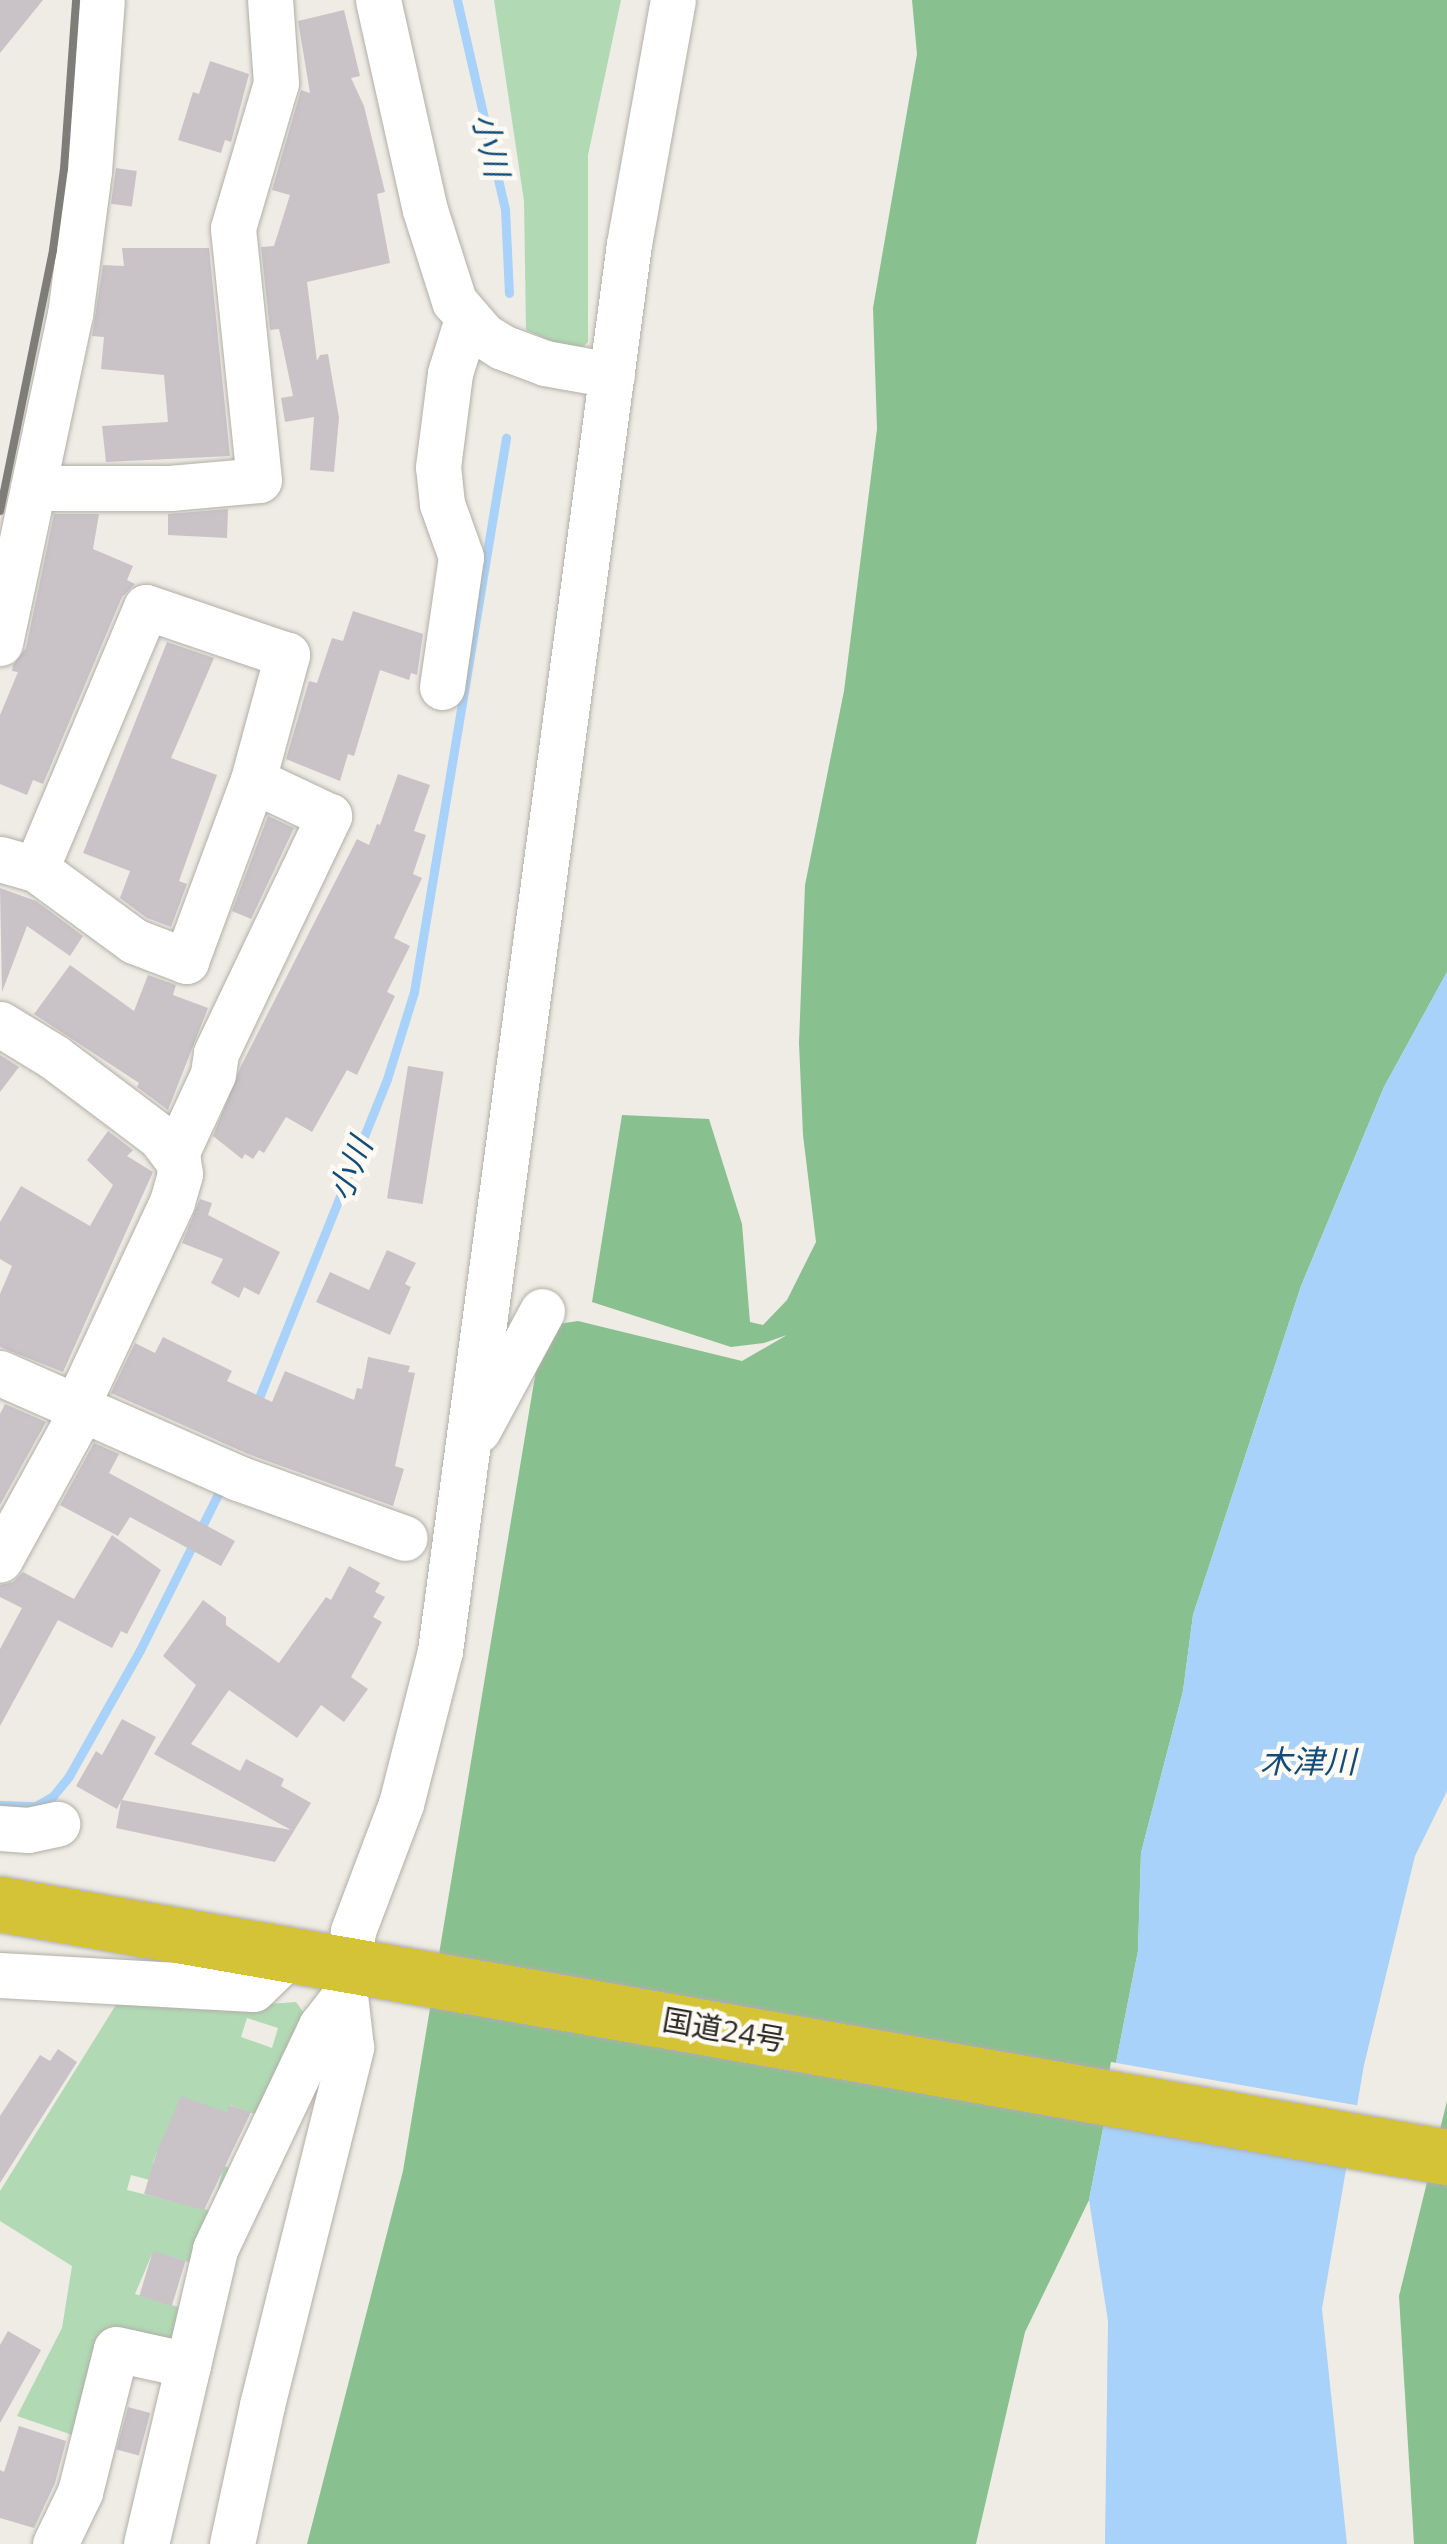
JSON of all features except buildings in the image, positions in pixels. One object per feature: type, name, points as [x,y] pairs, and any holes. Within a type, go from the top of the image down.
[{"type":"highway","name":"国道24号","points":[[0,1904],[286,1956],[360,1976],[1447,2157]]},
{"type":"street","points":[[0,643],[70,315],[91,152],[102,0]]},
{"type":"street","points":[[34,488],[170,488],[259,480],[233,228],[276,83],[270,0]]},
{"type":"street","points":[[378,0],[444,282],[467,319],[483,335],[522,356],[612,374]]},
{"type":"street","points":[[232,2544],[266,2387],[351,2046],[360,1976],[352,1931],[401,1804],[436,1668],[629,244],[673,0]]},
{"type":"street","points":[[442,686],[461,557],[442,504],[438,467],[450,373],[467,319]]},
{"type":"street","points":[[146,607],[288,656],[253,780],[186,961],[134,941],[18,864],[146,607]]},
{"type":"street","points":[[175,1156],[213,1074],[216,1054],[329,816],[253,780]]},
{"type":"street","points":[[0,1024],[121,1105],[175,1156],[180,1174],[172,1202],[78,1408],[76,1420],[0,1559]]},
{"type":"street","points":[[464,1453],[542,1311]]},
{"type":"street","points":[[0,1373],[238,1478],[405,1538]]},
{"type":"street","points":[[0,1828],[28,1830],[57,1824]]},
{"type":"street","points":[[0,1975],[253,1989],[286,1956]]},
{"type":"street","points":[[146,2544],[215,2250],[321,2026],[360,1976]]},
{"type":"street","points":[[55,2544],[80,2492],[116,2349],[188,2364]]},
{"type":"green space","points":[[494,0],[621,0],[588,155],[588,342],[582,348],[558,344],[526,330],[524,201]]},
{"type":"green space","points":[[912,0],[1447,0],[1447,972],[1384,1087],[1301,1286],[1193,1615],[1183,1691],[1141,1853],[1138,1951],[1089,2200],[1025,2332],[976,2544],[307,2544],[403,2171],[541,1340],[558,1324],[578,1321],[742,1361],[787,1335],[764,1343],[731,1347],[592,1302],[622,1115],[709,1119],[742,1224],[750,1322],[763,1325],[787,1300],[816,1242],[803,1135],[799,1043],[805,885],[844,691],[877,429],[873,308],[917,54]]},
{"type":"green space","points":[[119,2000],[225,2007],[296,2002],[309,2020],[174,2350],[109,2338],[84,2439],[17,2416],[62,2328],[72,2266],[0,2221],[0,2191]],"holes":[[[247,2018],[278,2028],[272,2048],[241,2037]],[[230,2105],[260,2116],[230,2168],[161,2144],[225,2118]],[[157,2151],[223,2169],[212,2211],[127,2190],[131,2175],[161,2183],[153,2163]],[[153,2252],[192,2263],[178,2307],[135,2294]]]},
{"type":"green space","points":[[1447,2101],[1447,2544],[1414,2544],[1399,2296]]},
{"type":"water","name":"木津川","points":[[1447,972],[1447,1791],[1415,1856],[1364,2065],[1322,2309],[1347,2544],[1105,2544],[1108,2321],[1089,2200],[1138,1951],[1141,1853],[1183,1691],[1193,1615],[1301,1286],[1384,1087]]},
{"type":"pier","points":[[1111,2062],[1362,2106],[1360,2118],[1109,2074]]},
{"type":"waterway","name":"小川","points":[[457,0],[505,209],[509,293]]},
{"type":"waterway","name":"小川","points":[[256,1405],[387,1079],[414,992],[506,438]]},
{"type":"waterway","name":"小川","points":[[0,1805],[36,1806],[53,1796],[69,1776],[140,1650],[223,1484]]},
{"type":"railway","points":[[0,511],[53,250],[64,169],[76,0]]}]
